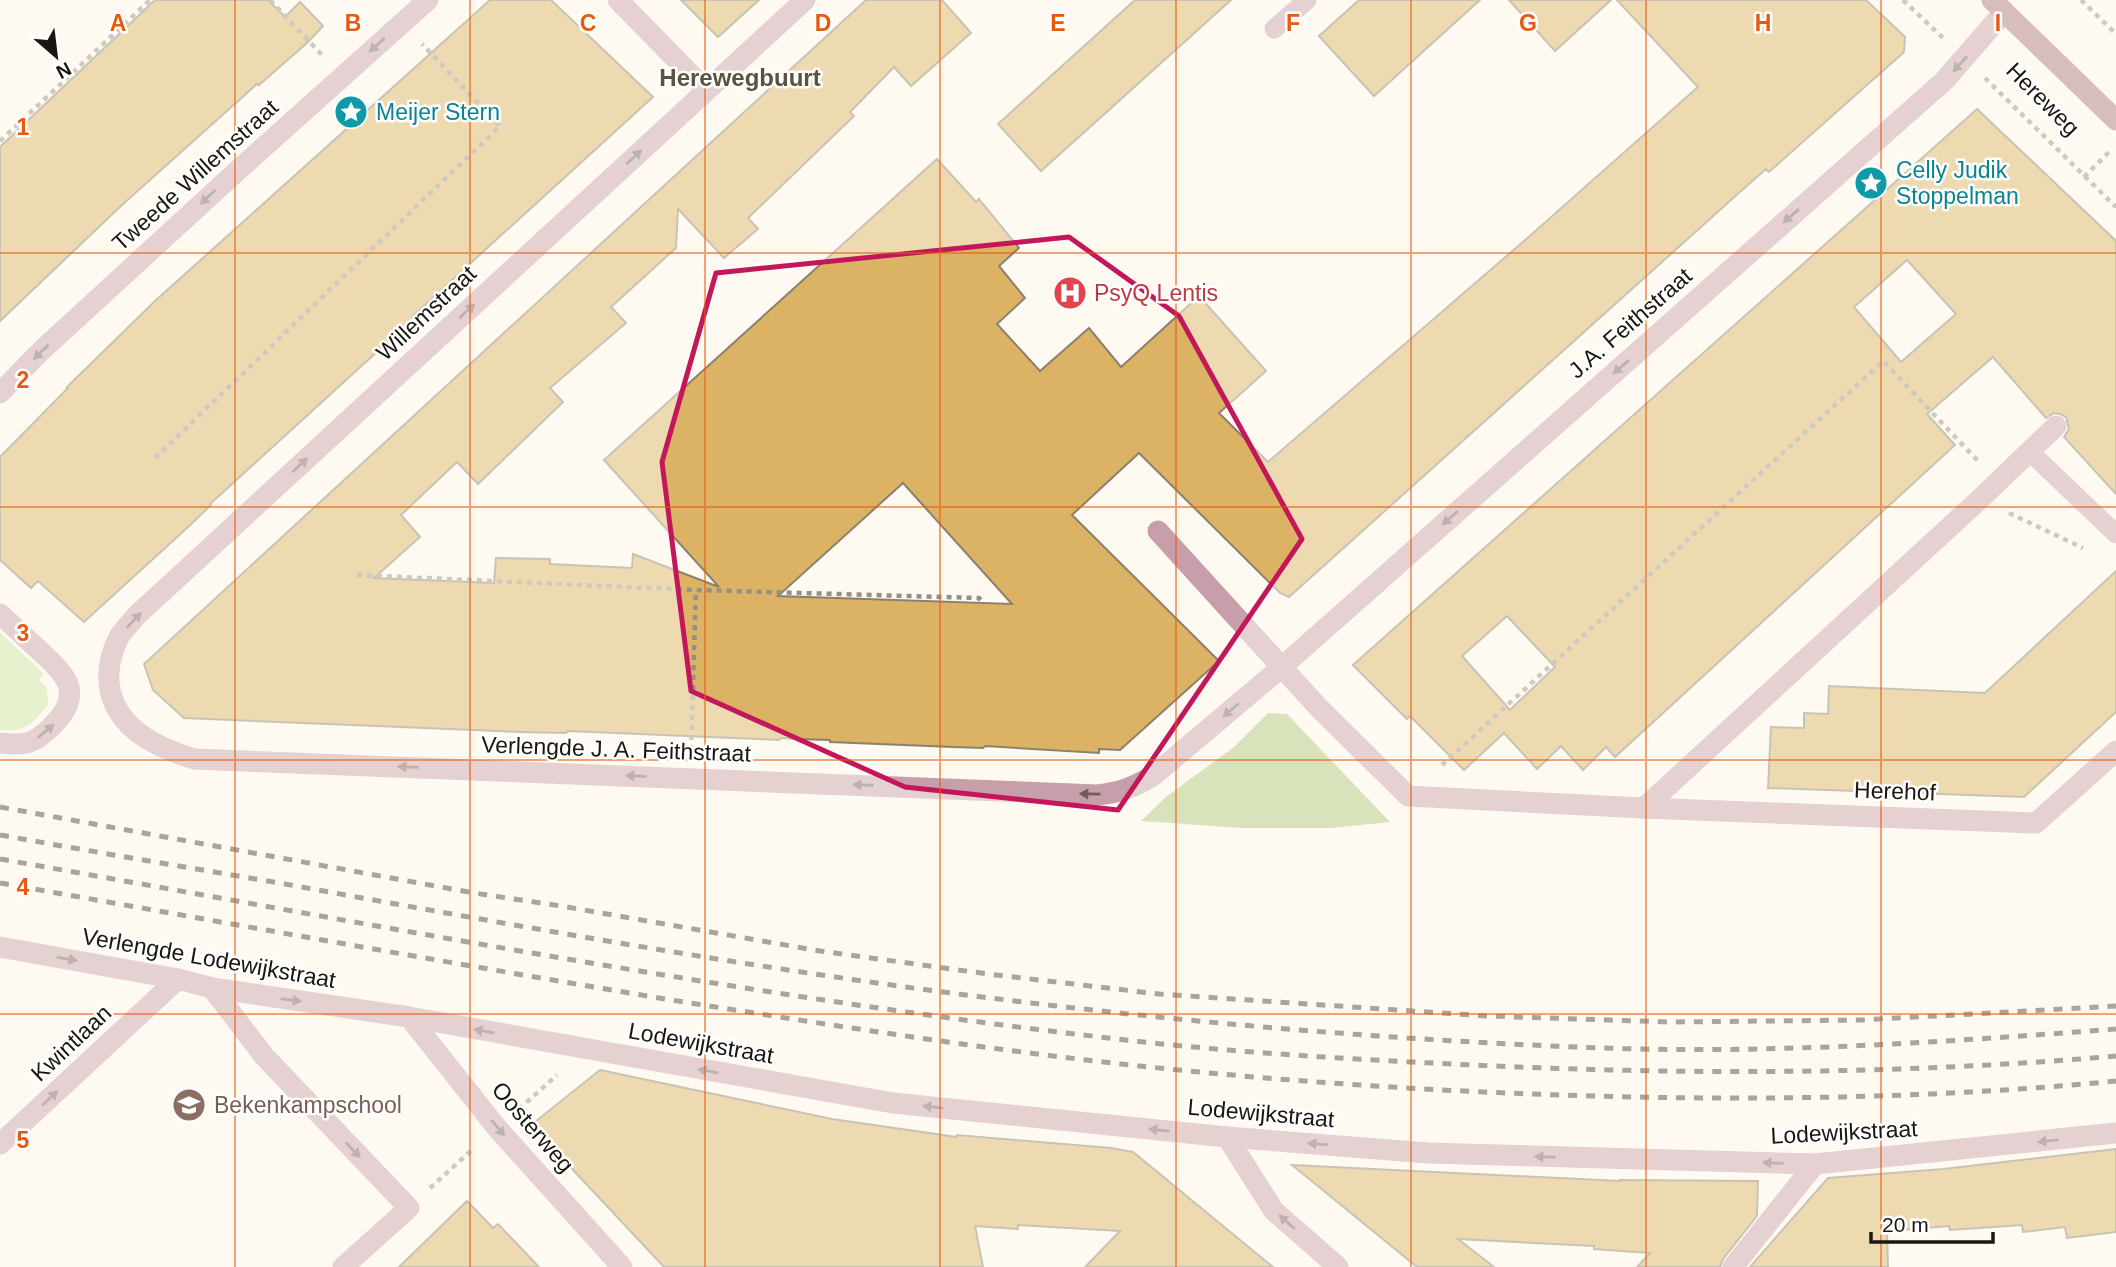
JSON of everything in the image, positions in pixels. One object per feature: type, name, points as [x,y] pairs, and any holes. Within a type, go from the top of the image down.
[{"type":"main road","name":"Hereweg","points":[[1998,6],[2116,121]]},
{"type":"street","name":"Tweede Willemstraat","points":[[0,393],[52,340],[428,0]]},
{"type":"street","points":[[618,0],[706,90]]},
{"type":"street","name":"Willemstraat","points":[[108,681],[112,657],[120,635],[136,616],[805,0]]},
{"type":"street","name":"J.A. Feithstraat","points":[[1154,775],[1283,666],[1944,81],[1965,58],[1998,6]]},
{"type":"street","points":[[1644,808],[2056,426]]},
{"type":"street","points":[[1158,531],[1319,708],[1408,796]]},
{"type":"street","points":[[0,614],[62,672],[71,689],[70,702],[61,718],[47,731],[21,745],[0,743]]},
{"type":"street","name":"Verlengde J. A. Feithstraat","points":[[108,681],[111,696],[121,716],[139,734],[165,749],[194,759],[1097,795],[1117,793],[1154,775]]},
{"type":"street","name":"Herehof","points":[[1408,796],[2036,823],[2116,751]]},
{"type":"street","name":"Verlengde Lodewijkstraat","points":[[0,947],[178,979],[212,988],[409,1017]]},
{"type":"street","name":"Kwintlaan","points":[[0,1144],[178,979]]},
{"type":"street","points":[[212,988],[264,1056],[409,1208],[343,1267]]},
{"type":"street","name":"Lodewijkstraat","points":[[409,1017],[893,1103],[1227,1137],[1428,1153],[1815,1164],[2116,1133]]},
{"type":"street","name":"Oosterweg","points":[[409,1017],[497,1128],[622,1267]]},
{"type":"street","points":[[1227,1137],[1274,1211],[1338,1267]]},
{"type":"street","points":[[1733,1267],[1815,1164]]},
{"type":"lane","points":[[1274,29],[1307,0]]},
{"type":"lane","points":[[2029,451],[2116,534]]},
{"type":"path","points":[[0,141],[150,0]]},
{"type":"path","points":[[270,0],[343,76]]},
{"type":"path","name":"Hereweg","points":[[1903,0],[1910,2],[2116,207]]},
{"type":"path","points":[[2081,0],[2116,34]]},
{"type":"path","points":[[155,458],[500,126],[402,24]]},
{"type":"path","points":[[2084,177],[2116,144]]},
{"type":"path","points":[[1408,796],[1883,361],[1998,482]]},
{"type":"path","points":[[1980,499],[2091,552]]},
{"type":"path","points":[[358,575],[696,590],[979,598],[984,604]]},
{"type":"path","points":[[690,778],[696,590]]},
{"type":"path","points":[[409,1208],[585,1049]]},
{"type":"highlighted area","points":[[1069,237],[1179,316],[1302,539],[1118,810],[905,787],[691,691],[662,462],[716,273]]},
{"type":"green space","points":[[0,632],[44,674],[39,680],[47,688],[48,705],[33,722],[9,731],[0,730]]},
{"type":"green space","points":[[1268,713],[1287,714],[1390,822],[1331,828],[1242,828],[1141,821],[1167,796],[1234,747]]},
{"type":"building","points":[[155,0],[268,0],[285,17],[300,2],[323,26],[122,205],[0,321],[0,147]]},
{"type":"building","points":[[490,0],[551,0],[653,97],[84,622],[38,581],[31,588],[0,560],[0,457],[155,301]]},
{"type":"building","points":[[681,0],[759,0],[718,37]]},
{"type":"building","points":[[866,0],[942,0],[971,33],[911,86],[894,67],[850,112],[854,116],[748,218],[758,229],[724,258],[678,209],[676,248],[611,307],[626,323],[550,388],[563,402],[478,484],[457,462],[401,515],[420,537],[374,578],[494,583],[496,558],[550,559],[550,564],[632,568],[633,554],[719,587],[604,460],[937,159],[976,202],[979,199],[1019,248],[999,266],[1025,298],[997,324],[1040,371],[1089,328],[1121,367],[1199,296],[1266,371],[1219,413],[1268,462],[1698,87],[1617,0],[1866,0],[1905,37],[1904,52],[1769,172],[1766,169],[1741,191],[1289,597],[1280,593],[1139,453],[1072,515],[1219,661],[1120,750],[1099,749],[1099,753],[781,738],[568,731],[519,732],[184,718],[153,690],[144,664]],"holes":[[[903,483],[1012,604],[778,596]]]},
{"type":"building","points":[[1135,0],[1231,0],[1041,171],[998,124]]},
{"type":"building","points":[[1359,0],[1480,0],[1374,96],[1319,36]]},
{"type":"building","points":[[1509,0],[1611,0],[1555,51]]},
{"type":"building","points":[[1977,109],[2116,241],[2116,494],[2064,437],[2069,429],[2066,417],[2054,413],[2046,418],[1993,357],[1927,414],[1955,445],[1615,757],[1606,747],[1583,770],[1561,746],[1537,769],[1504,733],[1464,770],[1410,716],[1407,719],[1353,665]],"holes":[[[1907,260],[1956,314],[1901,362],[1854,307]],[[1507,616],[1555,667],[1510,710],[1462,656]]]},
{"type":"building","points":[[2116,571],[2116,712],[2024,797],[1768,788],[1771,727],[1804,728],[1804,713],[1828,714],[1829,686],[1985,693]]},
{"type":"building","points":[[600,1070],[832,1119],[957,1137],[1111,1148],[1133,1152],[1273,1267],[1085,1267],[1120,1231],[1018,1225],[1018,1229],[975,1226],[983,1267],[664,1267],[531,1125]]},
{"type":"building","points":[[2116,1149],[2116,1232],[2067,1238],[2065,1227],[2023,1232],[2022,1225],[1950,1230],[1949,1226],[1887,1231],[1888,1267],[1750,1267],[1828,1178],[1943,1169]]},
{"type":"building","points":[[1292,1165],[1620,1181],[1758,1181],[1757,1216],[1723,1259],[1720,1267],[1637,1267],[1650,1253],[1594,1249],[1594,1246],[1458,1239],[1494,1267],[1417,1267]]},
{"type":"building","points":[[467,1201],[493,1228],[498,1224],[539,1267],[399,1267]]},
{"type":"railway","points":[[0,807],[474,893],[820,951],[1159,994],[1487,1016],[1670,1022],[1862,1020],[2116,1006]]},
{"type":"railway","points":[[0,835],[784,969],[951,993],[1194,1021],[1439,1040],[1666,1049],[1859,1046],[2116,1029]]},
{"type":"railway","points":[[0,859],[686,979],[962,1020],[1248,1052],[1495,1066],[1728,1072],[1961,1066],[2116,1056]]},
{"type":"railway","points":[[0,883],[499,971],[779,1017],[1007,1050],[1231,1075],[1450,1090],[1698,1098],[1908,1095],[2116,1081]]},
{"type":"place","name":"Meijer Stern","points":[[351,112]]},
{"type":"place","name":"Celly Judik Stoppelman","points":[[1871,183]]},
{"type":"place","name":"PsyQ Lentis","points":[[1070,293]]},
{"type":"place","name":"Bekenkampschool","points":[[189,1105]]},
{"type":"district","name":"Herewegbuurt","points":[[740,77]]}]
